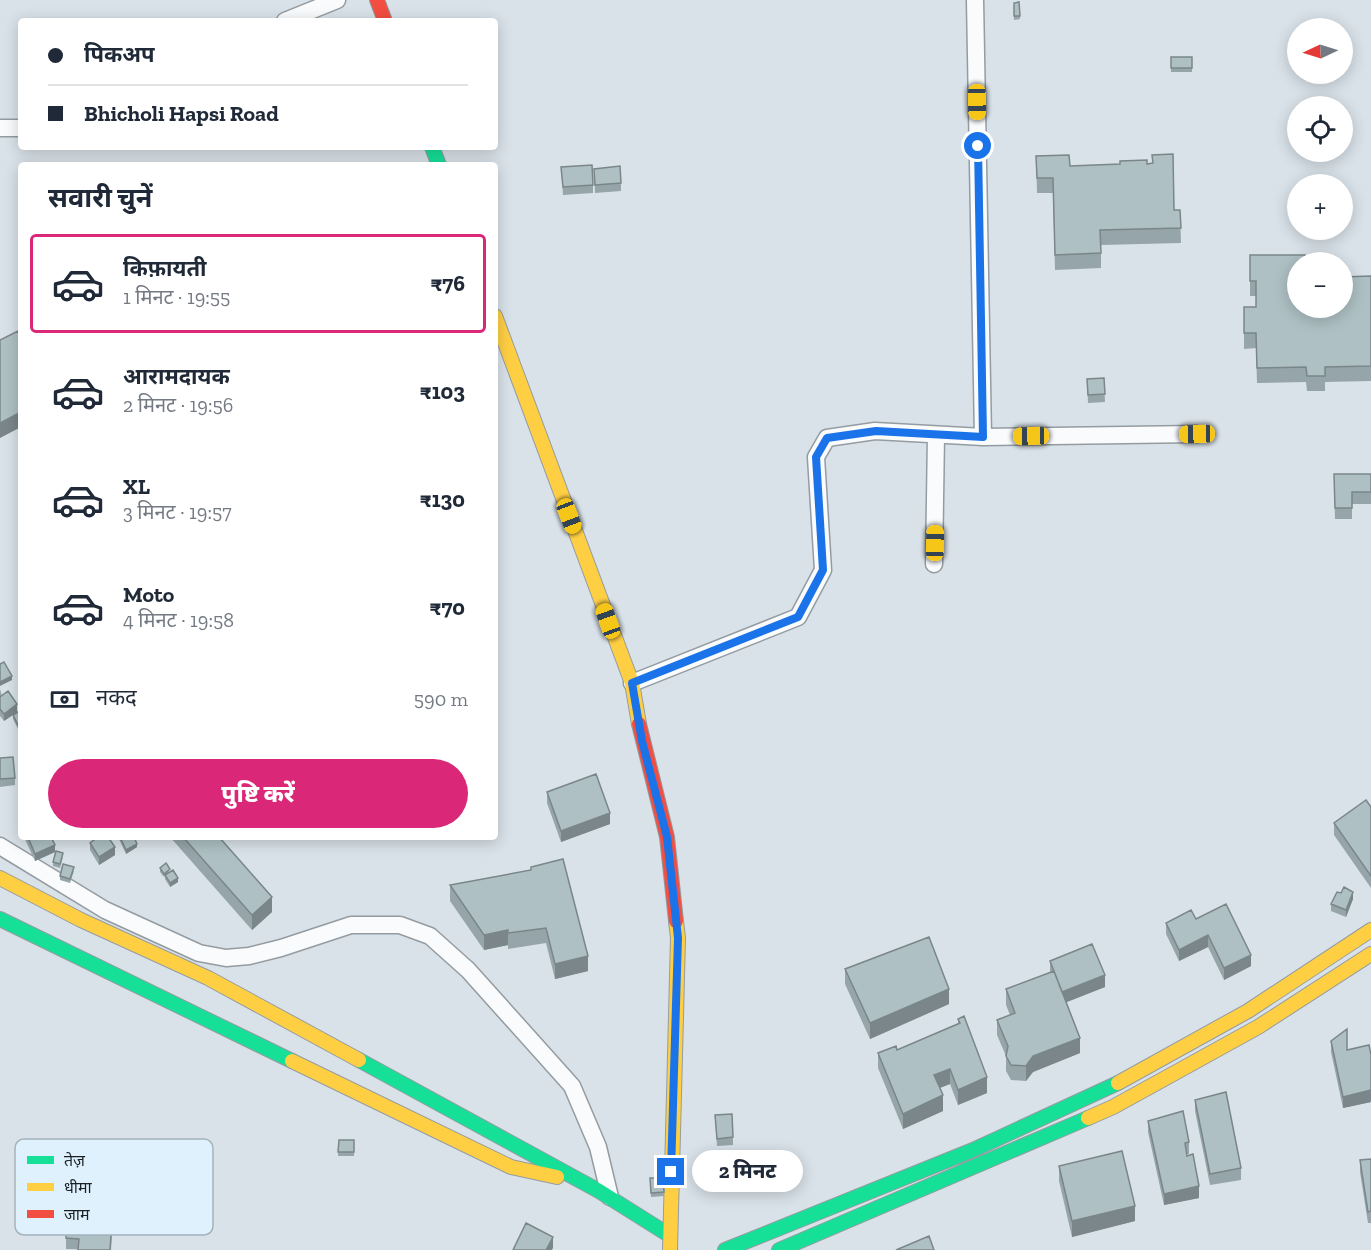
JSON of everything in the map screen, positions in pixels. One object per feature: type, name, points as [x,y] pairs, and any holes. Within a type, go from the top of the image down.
[{"type":"street","points":[[292,18],[337,0]]},
{"type":"street","points":[[377,0],[384,18]]},
{"type":"street","points":[[975,0],[983,437]]},
{"type":"street","points":[[0,128],[18,128]]},
{"type":"street","points":[[498,324],[632,683],[642,741],[667,837],[678,938],[670,1250]]},
{"type":"street","points":[[632,683],[798,617],[823,570],[816,457],[827,438],[876,431],[983,437],[1197,434]]},
{"type":"street","points":[[934,564],[936,435]]},
{"type":"street","points":[[0,846],[105,910],[199,953],[226,958],[249,956],[351,925],[400,925],[430,936],[491,995],[572,1086],[598,1147],[610,1197]]},
{"type":"street","points":[[0,878],[81,920],[208,978],[610,1197],[669,1235]]},
{"type":"street","points":[[0,919],[511,1167],[582,1182]]},
{"type":"street","points":[[725,1250],[1021,1128],[1118,1083],[1247,1013],[1302,979],[1371,930]]},
{"type":"street","points":[[779,1250],[1113,1107],[1258,1027],[1371,954]]},
{"type":"building","points":[[1019,2],[1020,16],[1014,16],[1014,3]]},
{"type":"building","points":[[1171,57],[1192,57],[1192,68],[1171,68]]},
{"type":"building","points":[[1173,154],[1174,210],[1180,210],[1181,228],[1100,230],[1101,253],[1055,255],[1053,178],[1037,178],[1036,156],[1069,155],[1070,166],[1120,164],[1120,161],[1147,160],[1147,164],[1153,163],[1152,155]]},
{"type":"building","points":[[592,165],[593,185],[563,187],[561,167]]},
{"type":"building","points":[[620,166],[621,183],[595,185],[594,169]]},
{"type":"building","points":[[1250,255],[1287,255],[1287,318],[1353,318],[1353,277],[1371,276],[1371,366],[1325,367],[1325,376],[1307,376],[1306,367],[1257,368],[1256,333],[1244,333],[1244,307],[1256,307],[1256,281],[1250,281]]},
{"type":"building","points":[[18,331],[18,414],[0,423],[0,340]]},
{"type":"building","points":[[1104,378],[1105,394],[1088,395],[1087,379]]},
{"type":"building","points":[[1334,474],[1371,474],[1371,492],[1352,492],[1352,508],[1335,508]]},
{"type":"building","points":[[4,662],[12,676],[0,682],[0,664]]},
{"type":"building","points":[[8,691],[17,704],[4,714],[0,709],[0,697]]},
{"type":"building","points":[[18,712],[18,725],[13,715]]},
{"type":"building","points":[[13,757],[15,778],[0,779],[0,758]]},
{"type":"building","points":[[596,774],[610,813],[561,831],[547,792]]},
{"type":"building","points":[[1366,800],[1371,807],[1371,876],[1334,823]]},
{"type":"building","points":[[29,840],[52,840],[55,845],[35,854]]},
{"type":"building","points":[[94,840],[110,840],[115,847],[99,857],[90,843]]},
{"type":"building","points":[[121,840],[135,840],[137,844],[126,850]]},
{"type":"building","points":[[186,840],[222,840],[272,897],[252,915]]},
{"type":"building","points":[[56,851],[63,853],[60,864],[53,862]]},
{"type":"building","points":[[563,859],[588,956],[555,964],[546,928],[508,933],[508,930],[484,935],[450,885],[531,870],[531,867]]},
{"type":"building","points":[[166,863],[170,869],[164,874],[160,868]]},
{"type":"building","points":[[63,864],[74,867],[70,879],[60,876]]},
{"type":"building","points":[[173,870],[178,878],[170,883],[165,875]]},
{"type":"building","points":[[1344,887],[1353,892],[1346,910],[1331,904],[1337,892],[1341,893]]},
{"type":"building","points":[[1226,904],[1251,955],[1224,968],[1208,935],[1179,950],[1166,923],[1191,910],[1196,919]]},
{"type":"building","points":[[929,937],[949,989],[870,1023],[845,969]]},
{"type":"building","points":[[1092,944],[1105,975],[1062,992],[1050,961]]},
{"type":"building","points":[[1054,971],[1080,1038],[1033,1056],[1026,1066],[1011,1065],[1006,1056],[1008,1046],[997,1020],[1015,1013],[1006,989]]},
{"type":"building","points":[[964,1016],[987,1077],[958,1090],[950,1069],[934,1075],[943,1095],[903,1114],[878,1053],[896,1046],[897,1050],[960,1023],[958,1019]]},
{"type":"building","points":[[1347,1029],[1347,1050],[1369,1045],[1371,1090],[1343,1097],[1331,1041]]},
{"type":"building","points":[[1226,1092],[1241,1168],[1210,1174],[1195,1100]]},
{"type":"building","points":[[1183,1111],[1189,1142],[1185,1143],[1187,1156],[1193,1154],[1199,1186],[1164,1194],[1148,1121]]},
{"type":"building","points":[[732,1114],[733,1137],[717,1139],[715,1115]]},
{"type":"building","points":[[339,1140],[354,1140],[354,1152],[338,1152]]},
{"type":"building","points":[[1122,1151],[1135,1206],[1072,1221],[1059,1166]]},
{"type":"building","points":[[1371,1159],[1371,1211],[1368,1212],[1360,1160]]},
{"type":"building","points":[[650,1178],[656,1178],[656,1185],[663,1184],[664,1192],[651,1193]]},
{"type":"building","points":[[526,1223],[553,1237],[546,1250],[513,1250]]},
{"type":"building","points":[[66,1235],[111,1235],[110,1250],[78,1250],[79,1239],[66,1238]]},
{"type":"building","points":[[929,1236],[934,1250],[896,1250]]},
{"type":"traffic: fast","points":[[433,150],[438,162]]},
{"type":"traffic: fast","points":[[0,919],[292,1061]]},
{"type":"traffic: fast","points":[[359,1060],[599,1191],[669,1235]]},
{"type":"traffic: fast","points":[[725,1250],[973,1150],[1118,1083]]},
{"type":"traffic: fast","points":[[779,1250],[1088,1118]]},
{"type":"traffic: slow","points":[[498,324],[632,683],[639,724]]},
{"type":"traffic: slow","points":[[0,878],[81,920],[208,978],[359,1060]]},
{"type":"traffic: slow","points":[[670,1250],[678,938],[676,921]]},
{"type":"traffic: slow","points":[[1118,1083],[1248,1011],[1371,930]]},
{"type":"traffic: slow","points":[[1088,1118],[1113,1107],[1258,1027],[1371,954]]},
{"type":"traffic: slow","points":[[292,1061],[511,1167],[557,1177]]},
{"type":"traffic: jam","points":[[377,0],[384,18]]},
{"type":"traffic: jam","points":[[639,724],[667,837],[676,921]]},
{"type":"route","points":[[671,1172],[678,938],[667,837],[642,741],[632,683],[798,617],[823,570],[816,457],[827,438],[876,431],[983,437],[982,264],[978,146]]}]
